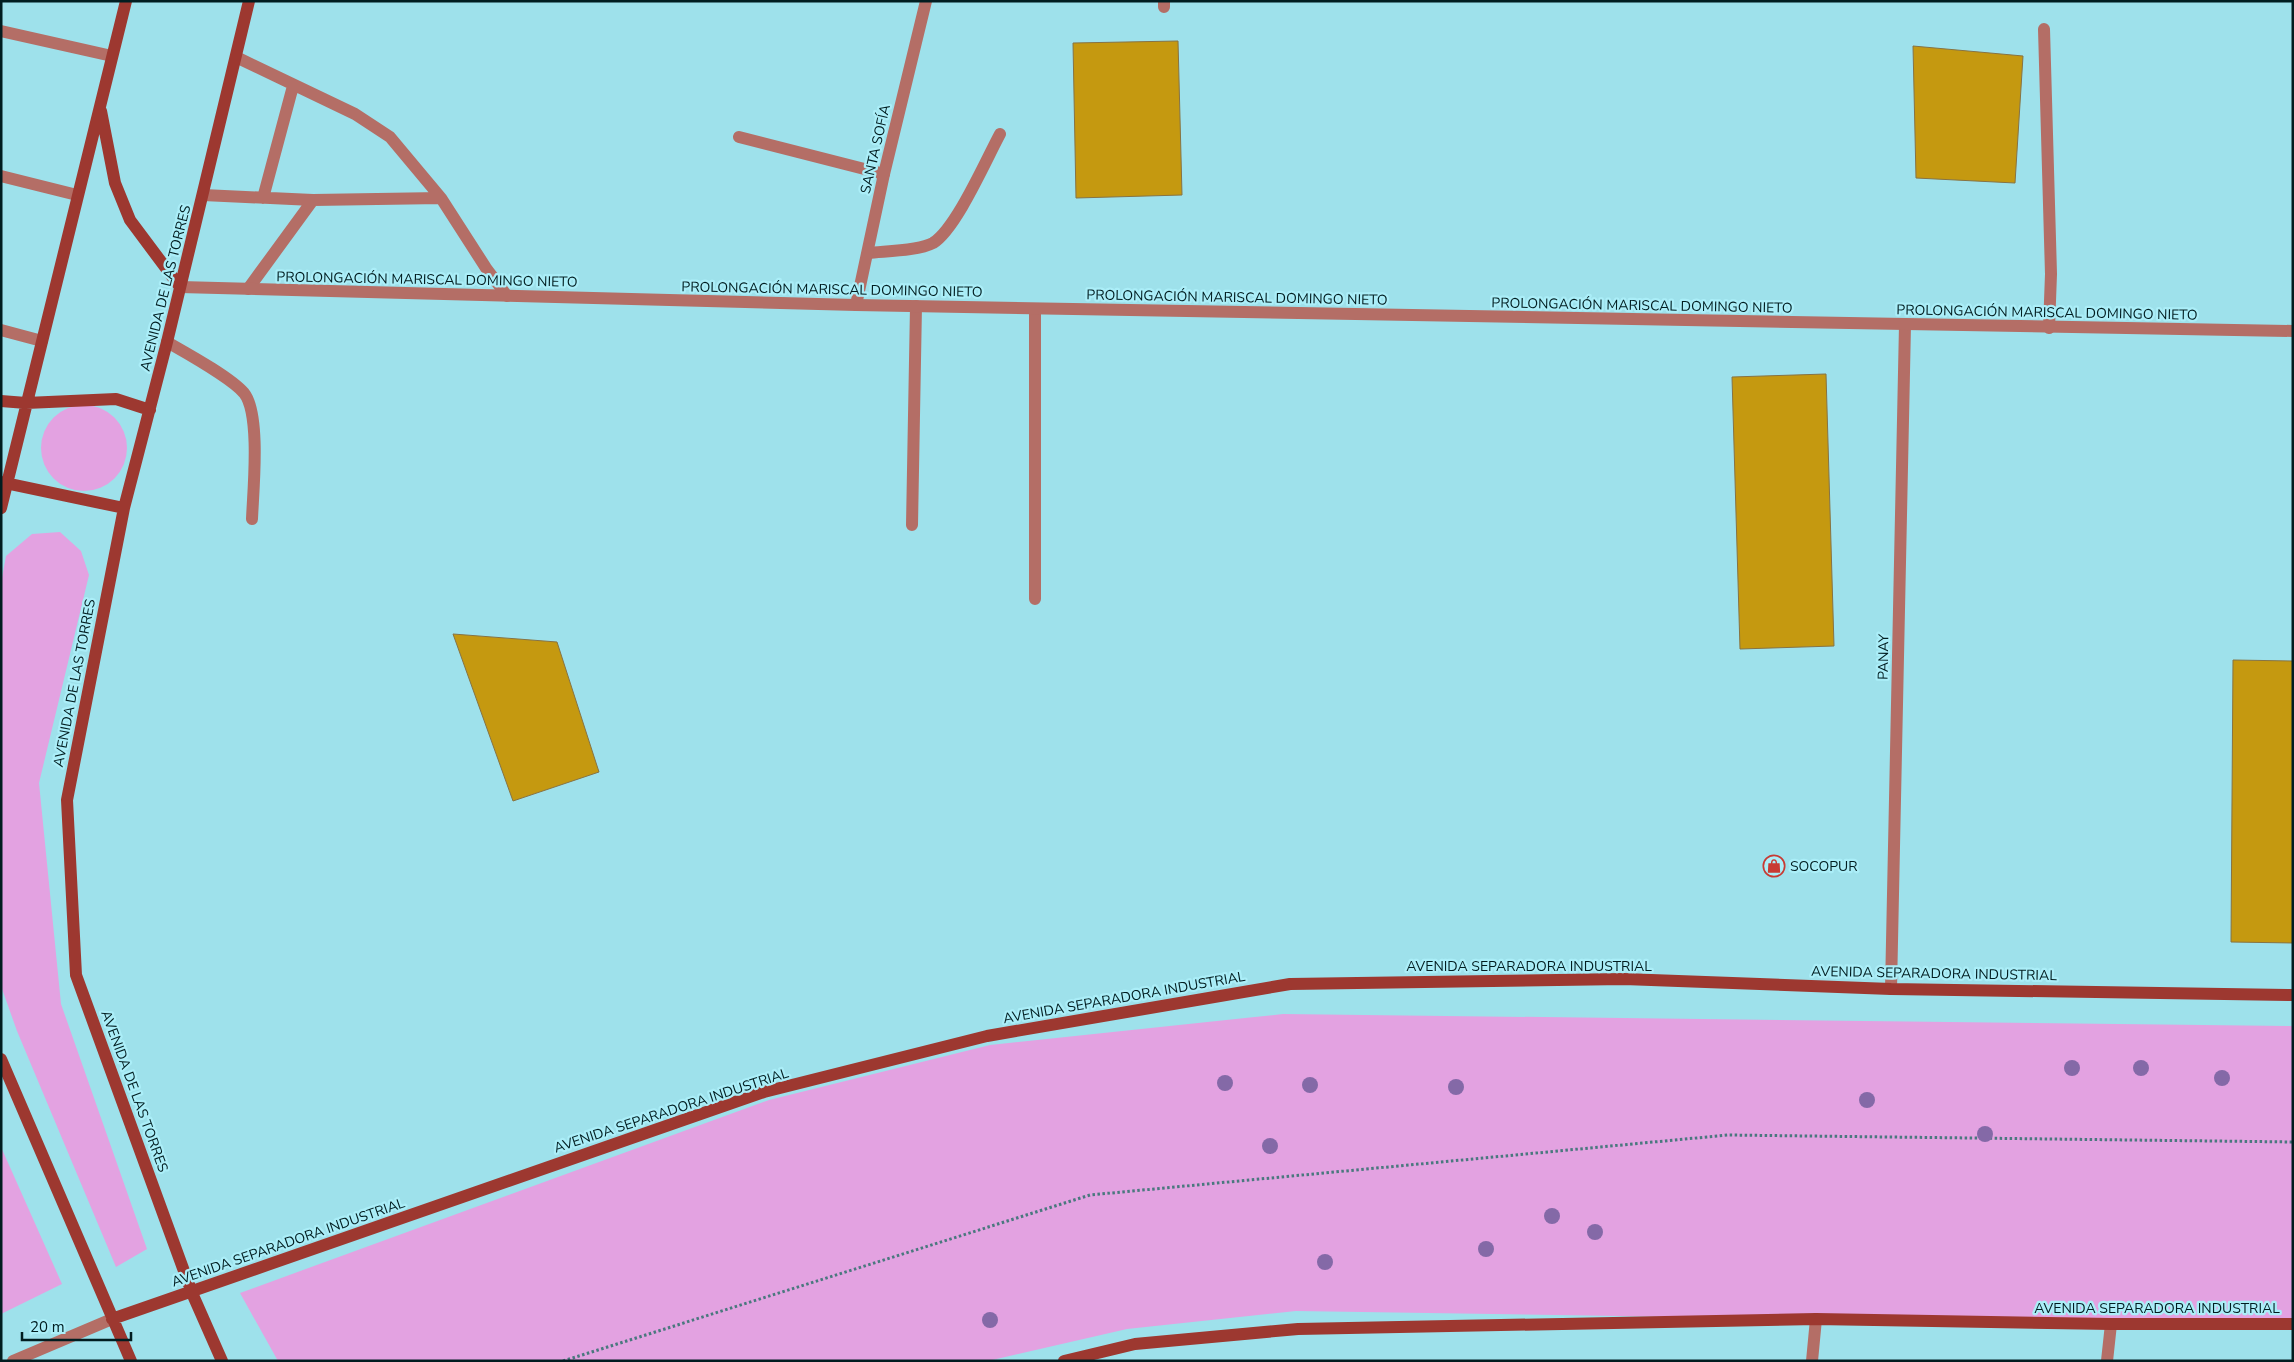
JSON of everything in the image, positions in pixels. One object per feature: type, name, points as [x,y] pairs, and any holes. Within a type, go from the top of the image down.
[{"type":"main road","points":[[1,508],[4,483],[42,341],[126,1]]},
{"type":"main road","name":"AVENIDA DE LAS TORRES","points":[[222,1361],[192,1293],[76,975],[67,800],[124,508],[168,342],[249,1]]},
{"type":"main road","points":[[100,107],[115,183],[130,220],[180,288]]},
{"type":"main road","points":[[1,401],[26,403],[116,400],[150,410]]},
{"type":"main road","points":[[4,483],[124,508]]},
{"type":"main road","name":"AVENIDA SEPARADORA INDUSTRIAL","points":[[112,1319],[192,1293],[764,1092],[997,1034],[1290,984],[1624,980],[1891,988],[2293,995]]},
{"type":"main road","points":[[1,1059],[131,1361]]},
{"type":"main road","name":"AVENIDA SEPARADORA INDUSTRIAL","points":[[1064,1361],[1135,1344],[1298,1329],[1816,1319],[2111,1324],[2293,1324]]},
{"type":"street","name":"SANTA SOFÍA","points":[[856,305],[884,174],[926,1]]},
{"type":"street","points":[[2044,29],[2051,274],[2049,328]]},
{"type":"street","points":[[1,31],[112,56]]},
{"type":"street","points":[[236,57],[293,86],[355,114],[390,137],[441,198],[506,296]]},
{"type":"street","points":[[263,198],[293,86]]},
{"type":"street","points":[[868,253],[911,248],[933,243],[953,222],[1000,134]]},
{"type":"street","points":[[739,137],[884,174]]},
{"type":"street","points":[[1,176],[77,195]]},
{"type":"street","points":[[203,195],[313,200],[441,198]]},
{"type":"street","points":[[248,289],[313,200]]},
{"type":"street","name":"PROLONGACIÓN MARISCAL DOMINGO NIETO","points":[[180,288],[856,305],[2293,331]]},
{"type":"street","points":[[912,525],[916,306]]},
{"type":"street","points":[[1035,308],[1035,599]]},
{"type":"street","name":"PANAY","points":[[1891,988],[1906,325]]},
{"type":"street","points":[[1,330],[42,341]]},
{"type":"street","points":[[168,342],[210,368],[245,394],[253,418],[255,451],[252,519]]},
{"type":"street","name":"AVENIDA SEPARADORA INDUSTRIAL","points":[[13,1361],[112,1319]]},
{"type":"street","points":[[1812,1361],[1816,1319]]},
{"type":"street","points":[[2108,1361],[2111,1324]]},
{"type":"path","points":[[563,1361],[1090,1195],[1728,1135],[2293,1142]]},
{"type":"shaded area","points":[[84,405],[100,408],[108,412],[120,424],[124,432],[127,448],[124,464],[120,472],[108,484],[100,488],[84,491],[68,488],[60,484],[48,472],[44,464],[41,448],[44,432],[48,424],[60,412],[68,408]]},
{"type":"shaded area","points":[[60,532],[81,551],[89,575],[39,783],[61,1004],[147,1249],[116,1267],[17,1031],[1,986],[1,583],[6,556],[32,534]]},
{"type":"shaded area","points":[[1283,1014],[2293,1026],[2293,1320],[1814,1319],[1296,1311],[1127,1329],[988,1361],[278,1361],[240,1293],[769,1100],[990,1045]]},
{"type":"shaded area","points":[[1,1147],[62,1284],[1,1314]]},
{"type":"building","points":[[1178,41],[1182,195],[1076,198],[1073,43]]},
{"type":"building","points":[[1913,46],[2023,56],[2015,183],[1916,178]]},
{"type":"building","points":[[1826,374],[1834,646],[1740,649],[1732,377]]},
{"type":"building","points":[[453,634],[557,642],[599,772],[513,801]]},
{"type":"building","points":[[2233,660],[2293,661],[2293,943],[2231,942]]},
{"type":"place","name":"SOCOPUR","points":[[1774,866]]}]
